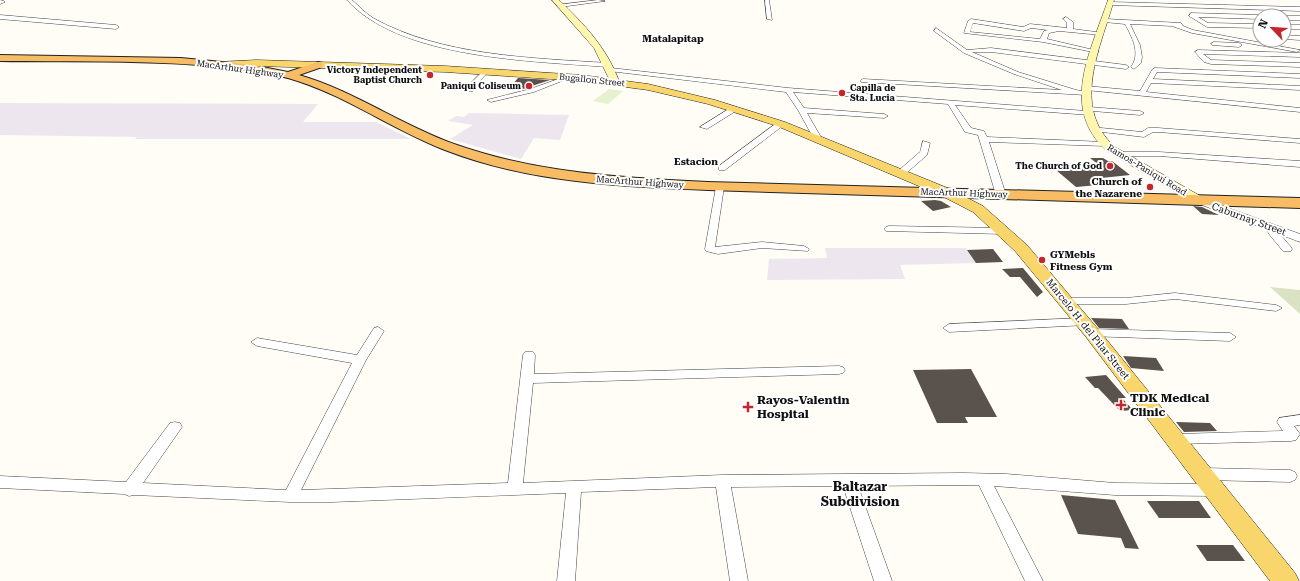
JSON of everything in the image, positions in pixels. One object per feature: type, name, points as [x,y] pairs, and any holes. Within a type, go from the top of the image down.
[{"type":"highway","name":"MacArthur Highway","points":[[0,58],[173,62],[220,65],[289,75],[339,92],[426,138],[450,148],[496,161],[604,180],[655,184],[1300,203]]},
{"type":"highway","points":[[289,75],[318,65]]},
{"type":"main road","points":[[558,2],[594,41],[609,67],[614,81]]},
{"type":"main road","name":"Ramos-Paniqui Road","points":[[1111,2],[1086,90],[1089,111],[1094,129],[1105,144],[1119,154],[1198,200]]},
{"type":"main road","name":"Bugallon Street","points":[[220,65],[249,63],[318,65],[485,72],[614,81],[658,89],[735,109],[781,124],[945,192]]},
{"type":"main road","name":"Marcelo H. del Pilar Street","points":[[945,192],[978,209],[1003,231],[1066,301],[1177,439],[1286,581]]},
{"type":"street","points":[[349,0],[365,15],[382,25],[403,34],[434,44],[518,58],[609,67],[788,90],[950,102],[1140,113]]},
{"type":"street","points":[[766,0],[770,19]]},
{"type":"street","points":[[558,2],[602,1]]},
{"type":"street","points":[[1111,2],[1264,8]]},
{"type":"street","points":[[1207,25],[1191,14],[1252,17]]},
{"type":"street","points":[[0,17],[116,27]]},
{"type":"street","points":[[1107,18],[1197,19]]},
{"type":"street","points":[[1107,18],[1127,23],[1252,26]]},
{"type":"street","points":[[1066,19],[1070,22],[1070,30]]},
{"type":"street","points":[[1096,52],[1042,40],[1009,39],[967,33],[971,22],[1024,29],[1030,26],[1053,30],[1101,33]]},
{"type":"street","points":[[1127,23],[1136,42],[1139,56],[1137,64],[1134,67]]},
{"type":"street","points":[[1174,25],[1187,30],[1252,41]]},
{"type":"street","points":[[936,30],[966,52],[1016,73],[1073,91]]},
{"type":"street","points":[[1042,40],[1046,32],[1053,30]]},
{"type":"street","points":[[1227,37],[1252,37]]},
{"type":"street","points":[[1214,44],[1252,45]]},
{"type":"street","points":[[1290,48],[1300,50]]},
{"type":"street","points":[[966,52],[972,50],[991,50],[1126,67]]},
{"type":"street","points":[[1300,55],[1198,52],[1210,62],[1300,65]]},
{"type":"street","points":[[1142,94],[1155,70],[1300,76]]},
{"type":"street","points":[[471,90],[474,83],[485,72]]},
{"type":"street","points":[[491,100],[532,91],[569,77]]},
{"type":"street","points":[[863,81],[1073,91],[1086,90],[1142,94],[1300,110]]},
{"type":"street","points":[[1149,81],[1300,88]]},
{"type":"street","points":[[788,90],[802,110],[818,139]]},
{"type":"street","points":[[950,102],[968,130],[981,133],[1001,195]]},
{"type":"street","points":[[704,127],[735,109]]},
{"type":"street","points":[[802,110],[884,116]]},
{"type":"street","points":[[722,168],[781,124]]},
{"type":"street","points":[[1094,129],[1144,135],[1151,130],[1158,130],[1300,141]]},
{"type":"street","points":[[984,139],[1105,144]]},
{"type":"street","points":[[901,173],[924,153],[926,143]]},
{"type":"street","points":[[1119,154],[1159,154],[1300,164]]},
{"type":"street","points":[[720,186],[710,249],[718,251],[762,245],[804,250]]},
{"type":"street","name":"Caburnay Street","points":[[1198,200],[1300,238]]},
{"type":"street","points":[[1271,228],[1272,232],[1287,249]]},
{"type":"street","points":[[889,229],[1003,231]]},
{"type":"street","points":[[1066,301],[1126,301],[1175,296],[1276,308]]},
{"type":"street","points":[[949,328],[1087,327],[1230,337]]},
{"type":"street","points":[[290,496],[360,360],[378,330]]},
{"type":"street","points":[[257,342],[360,360]]},
{"type":"street","points":[[515,488],[529,355]]},
{"type":"street","points":[[527,379],[839,370]]},
{"type":"street","points":[[1177,439],[1291,436],[1293,434],[1292,431],[1284,422],[1300,420]]},
{"type":"street","points":[[129,490],[175,427]]},
{"type":"street","points":[[1203,474],[1290,476]]},
{"type":"street","points":[[0,482],[129,490],[290,496],[332,496],[722,481],[849,480],[984,480],[1115,489],[1215,490]]},
{"type":"street","points":[[849,480],[883,581]]},
{"type":"street","points":[[984,480],[1034,581]]},
{"type":"street","points":[[722,481],[739,581]]},
{"type":"street","points":[[566,581],[574,486]]},
{"type":"shaded area","points":[[0,103],[318,104],[303,122],[376,122],[411,139],[135,139],[137,137],[0,135]]},
{"type":"shaded area","points":[[469,113],[569,115],[560,140],[534,138],[521,159],[450,139],[473,125],[448,121],[456,116],[464,117]]},
{"type":"shaded area","points":[[825,248],[966,248],[976,263],[900,265],[905,279],[767,280],[769,259],[827,258]]},
{"type":"green space","points":[[609,89],[623,91],[608,104],[593,101]]},
{"type":"green space","points":[[1270,287],[1300,290],[1300,314]]},
{"type":"building","points":[[518,78],[550,80],[517,91],[508,90]]},
{"type":"building","points":[[1090,158],[1103,158],[1108,161],[1112,161],[1130,175],[1101,178],[1109,184],[1076,187],[1056,170],[1103,168]]},
{"type":"building","points":[[921,201],[941,201],[951,207],[933,211]]},
{"type":"building","points":[[1193,206],[1202,207],[1219,215],[1202,214]]},
{"type":"building","points":[[993,249],[1003,262],[976,263],[967,250]]},
{"type":"building","points":[[1023,268],[1043,292],[1037,297],[1020,277],[1010,277],[1002,269]]},
{"type":"building","points":[[1091,318],[1122,319],[1129,329],[1099,328]]},
{"type":"building","points":[[1123,356],[1156,358],[1164,371],[1131,368]]},
{"type":"building","points":[[971,369],[997,417],[965,417],[968,423],[937,423],[913,370]]},
{"type":"building","points":[[1106,375],[1126,398],[1122,398],[1133,410],[1120,411],[1085,377]]},
{"type":"building","points":[[1176,422],[1210,423],[1217,431],[1184,432]]},
{"type":"building","points":[[1061,495],[1115,500],[1139,549],[1125,548],[1121,538],[1078,534]]},
{"type":"building","points":[[1147,501],[1199,501],[1211,518],[1159,518]]},
{"type":"building","points":[[1196,545],[1233,545],[1245,561],[1207,561]]},
{"type":"place","name":"Victory Independent Baptist Church","points":[[430,75]]},
{"type":"place","name":"Paniqui Coliseum","points":[[529,86]]},
{"type":"place","name":"Capilla de Sta. Lucia","points":[[842,93]]},
{"type":"place","name":"The Church of God","points":[[1110,166]]},
{"type":"place","name":"Church of the Nazarene","points":[[1150,187]]},
{"type":"place","name":"GYMebls Fitness Gym","points":[[1042,260]]},
{"type":"place","name":"TDK Medical Clinic","points":[[1121,405]]},
{"type":"place","name":"Rayos-Valentin Hospital","points":[[748,407]]},
{"type":"district","name":"Matalapitap","points":[[673,38]]},
{"type":"district","name":"Estacion","points":[[696,161]]},
{"type":"district","name":"Baltazar Subdivision","points":[[860,494]]}]
